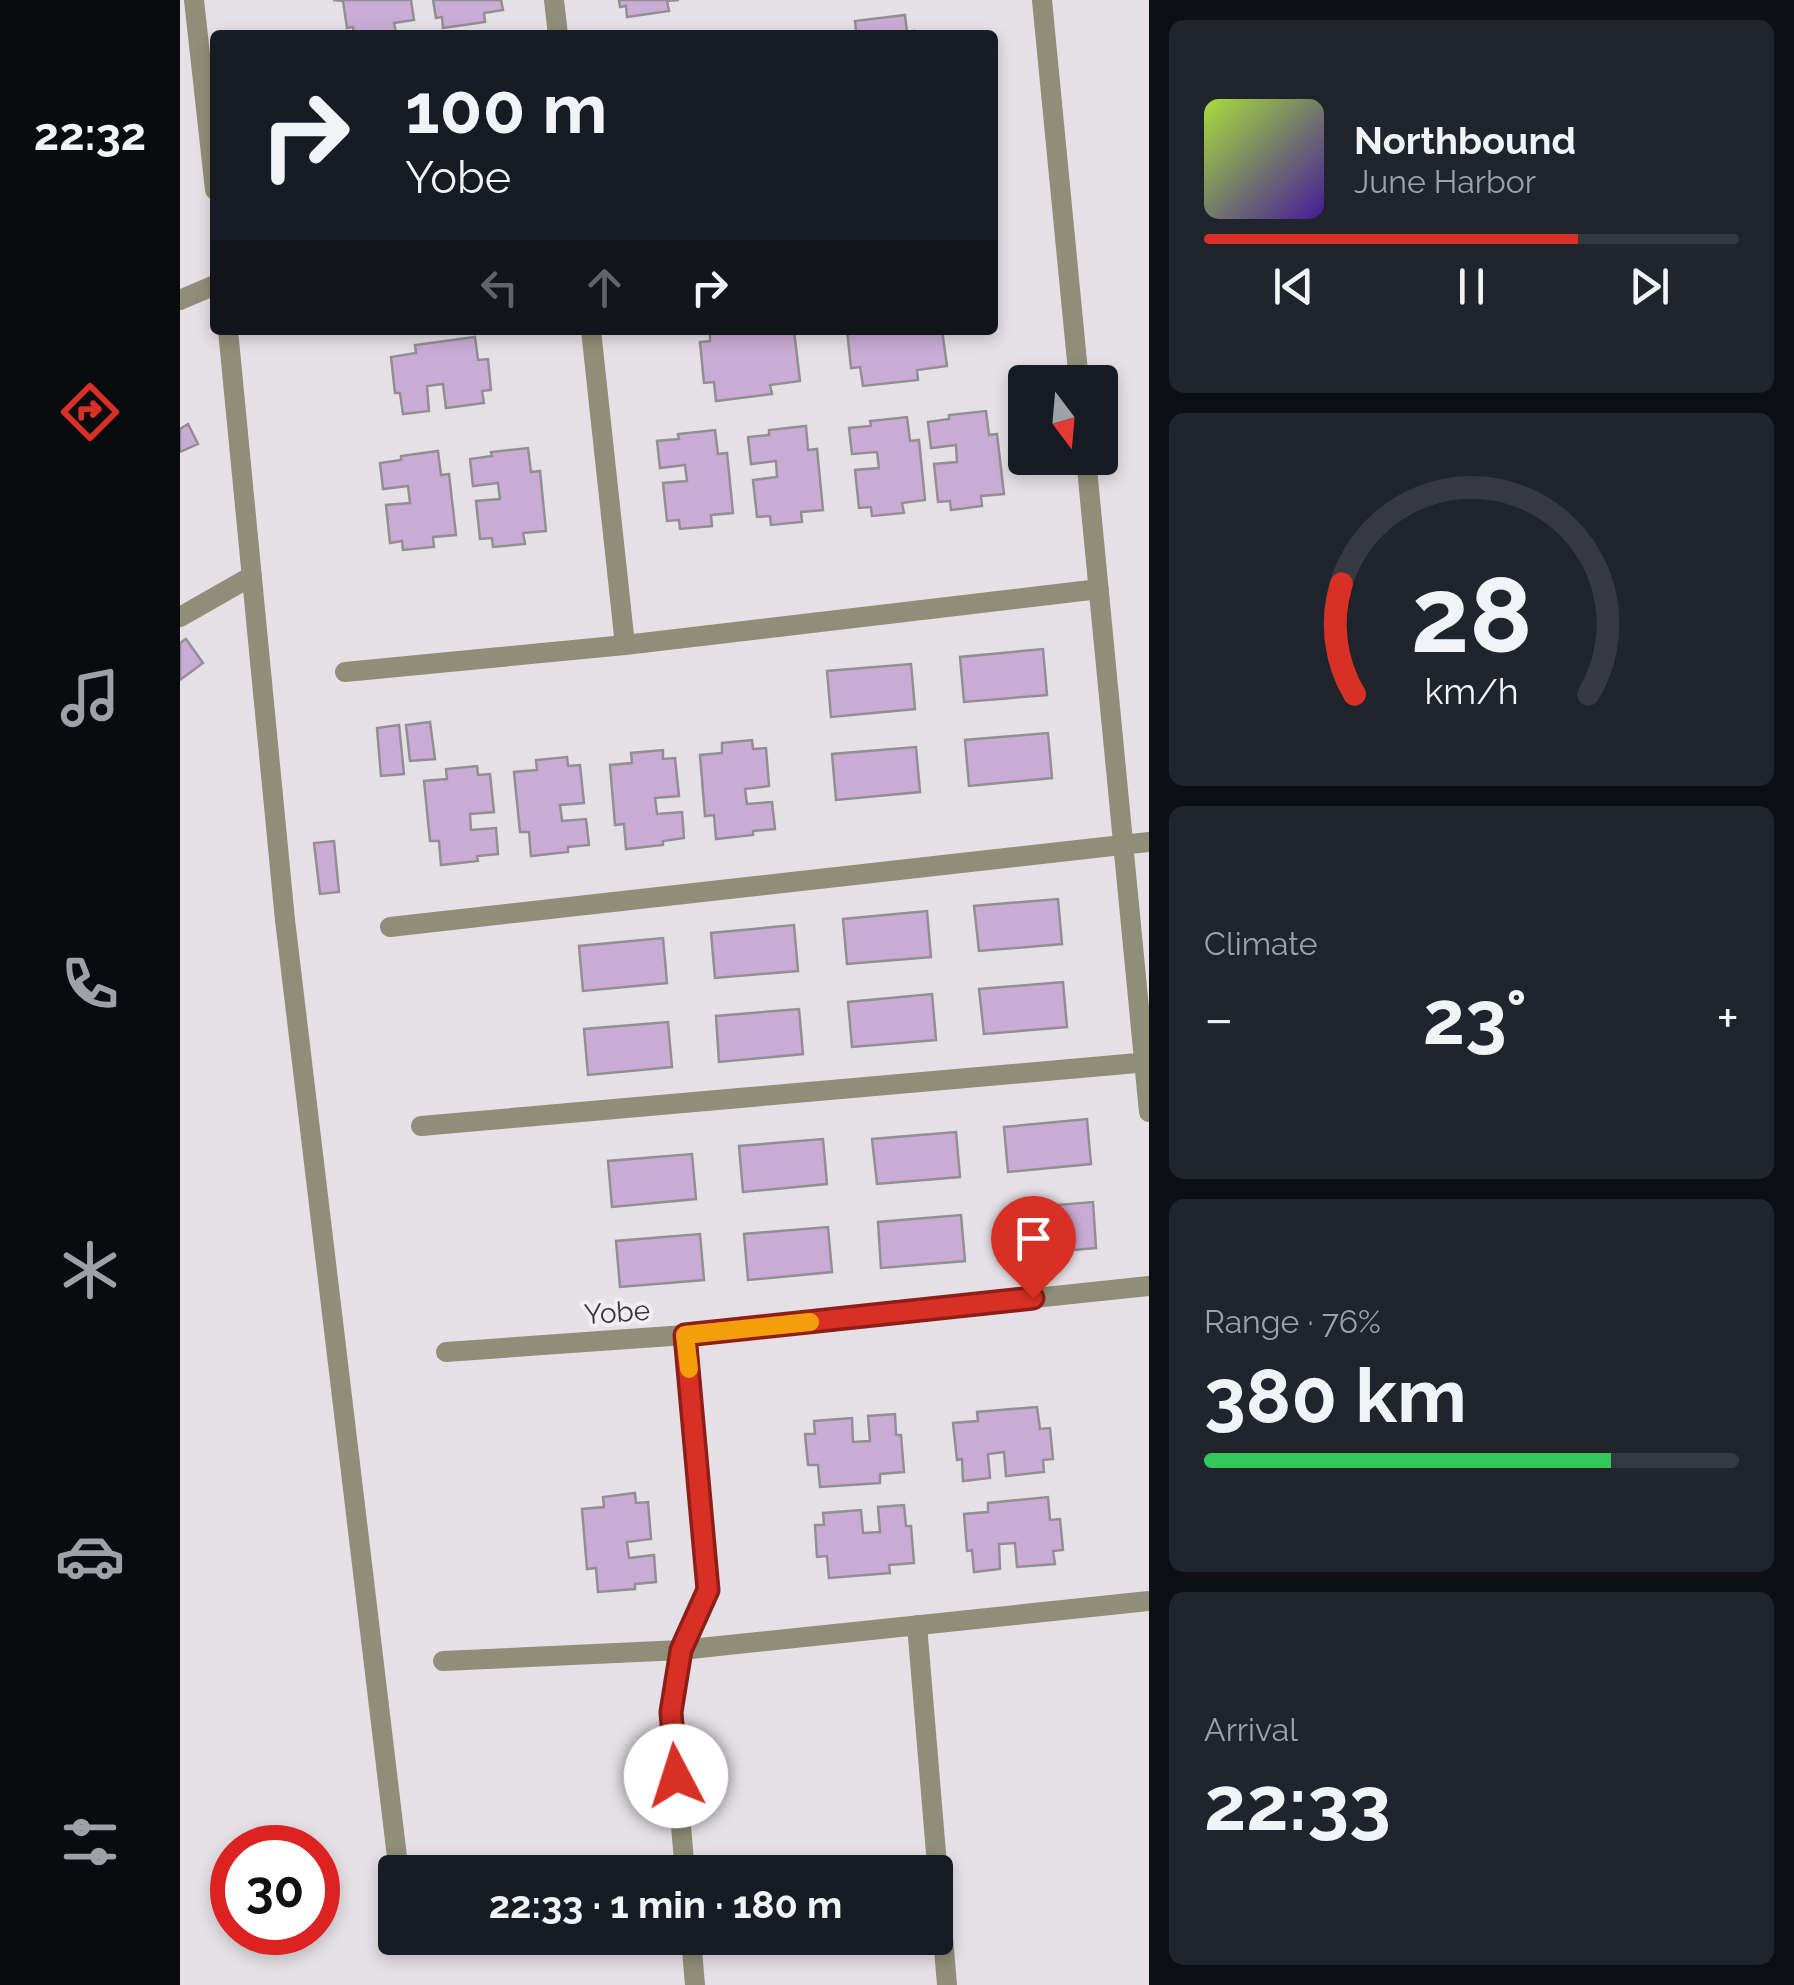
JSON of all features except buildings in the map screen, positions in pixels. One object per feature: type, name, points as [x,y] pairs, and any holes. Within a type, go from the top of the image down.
[{"type":"street","points":[[194,0],[210,145]]},
{"type":"street","points":[[554,0],[557,30]]},
{"type":"street","points":[[1042,0],[1077,365]]},
{"type":"street","points":[[1044,23],[1054,0]]},
{"type":"street","points":[[180,300],[210,287]]},
{"type":"street","points":[[228,335],[286,920],[396,1855]]},
{"type":"street","points":[[591,335],[625,646]]},
{"type":"street","points":[[1088,475],[1149,1112]]},
{"type":"street","points":[[180,617],[252,576]]},
{"type":"street","points":[[344,672],[625,646],[1099,589]]},
{"type":"street","points":[[390,927],[1149,842]]},
{"type":"street","points":[[421,1126],[1147,1062]]},
{"type":"street","name":"Yobe","points":[[446,1352],[685,1335],[1149,1286]]},
{"type":"street","points":[[684,1855],[671,1712],[681,1650],[708,1590],[685,1335]]},
{"type":"street","points":[[443,1660],[681,1650],[1149,1601]]},
{"type":"street","points":[[917,1625],[947,1985]]},
{"type":"street","points":[[692,1955],[695,1985]]},
{"type":"slow traffic","points":[[689,1369],[685,1335],[810,1322]]},
{"type":"route","points":[[676,1776],[671,1712],[681,1650],[708,1590],[685,1335],[1033,1298]]}]
